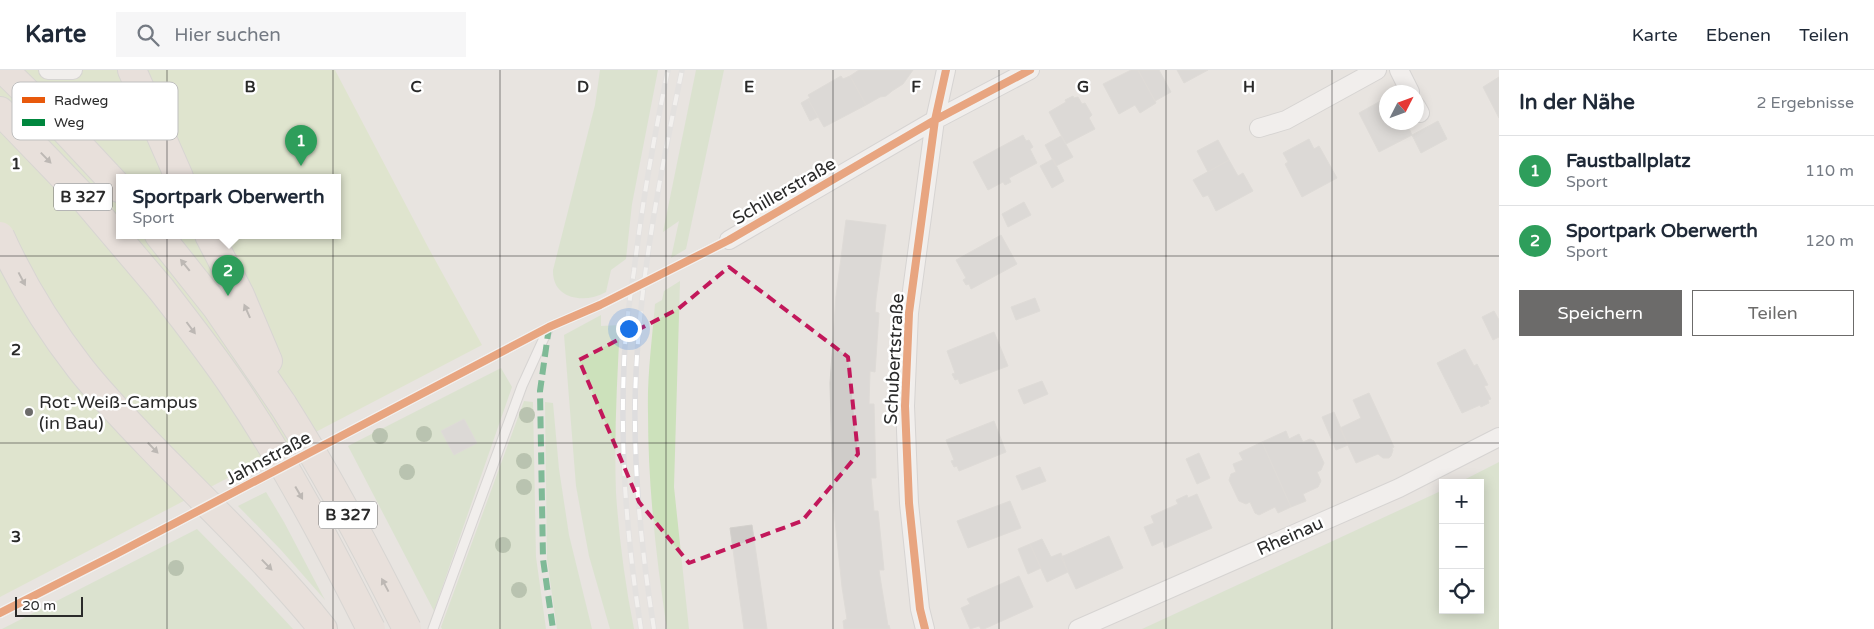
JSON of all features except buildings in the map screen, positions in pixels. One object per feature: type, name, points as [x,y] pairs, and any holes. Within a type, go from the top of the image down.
[{"type":"highway","name":"B 327","points":[[4,70],[16,82]]},
{"type":"highway","points":[[132,70],[137,82]]},
{"type":"highway","name":"B 327","points":[[0,111],[12,123]]},
{"type":"highway","name":"B 327","points":[[28,140],[116,234]]},
{"type":"highway","name":"B 327","points":[[74,140],[116,185]]},
{"type":"highway","points":[[163,140],[178,174]]},
{"type":"highway","points":[[0,236],[30,295],[55,334],[81,369],[144,440],[268,566],[323,629]]},
{"type":"highway","name":"B 327","points":[[120,239],[161,289],[210,354],[256,422],[290,477],[340,567],[371,629]]},
{"type":"highway","name":"B 327","points":[[163,239],[217,308],[284,405],[356,529],[407,629]]},
{"type":"highway","name":"B 327","points":[[211,239],[254,328],[284,405]]},
{"type":"street","points":[[48,70],[73,70]]},
{"type":"street","name":"Schubertstraße","points":[[925,629],[920,609],[909,503],[905,406],[909,313],[935,120],[946,70]]},
{"type":"street","name":"Schillerstraße","points":[[729,240],[935,120],[1030,70]]},
{"type":"street","points":[[1259,128],[1286,120],[1377,70]]},
{"type":"street","points":[[1398,70],[1406,85]]},
{"type":"street","name":"Rheinau","points":[[1078,629],[1399,488],[1499,437]]},
{"type":"lane","name":"Schillerstraße","points":[[549,327],[600,305],[729,240]]},
{"type":"lane","name":"Jahnstraße","points":[[0,613],[134,545],[549,327]]},
{"type":"lane","points":[[433,629],[522,386],[549,327]]},
{"type":"highlighted area","points":[[729,267],[848,357],[858,454],[802,521],[689,563],[639,502],[579,360],[678,309]]},
{"type":"green space","points":[[0,70],[335,70],[482,345],[0,597]]},
{"type":"green space","points":[[600,70],[658,70],[632,204],[626,259],[611,270],[606,292],[598,296],[580,298],[571,297],[558,288],[554,280],[553,270],[595,105]]},
{"type":"green space","points":[[696,70],[724,70],[686,249],[671,258],[679,221],[663,232]]},
{"type":"green space","points":[[680,281],[674,487],[689,629],[667,629],[659,575],[651,494],[648,386],[655,304],[662,300],[664,291]]},
{"type":"green space","points":[[601,315],[601,326],[620,325],[615,472],[623,561],[634,629],[610,629],[589,556],[576,486],[564,335]]},
{"type":"green space","points":[[501,368],[512,387],[434,611],[348,446]]},
{"type":"green space","points":[[524,401],[533,402],[536,557],[546,629],[442,629],[441,627]]},
{"type":"green space","points":[[545,402],[553,403],[559,469],[569,535],[592,629],[557,629],[547,559]]},
{"type":"green space","points":[[1499,462],[1499,629],[1142,629],[1439,492],[1439,614],[1484,614],[1484,479],[1466,479]]},
{"type":"green space","points":[[266,492],[325,600],[281,550],[238,506]]},
{"type":"green space","points":[[197,529],[293,629],[2,629]]},
{"type":"railway","points":[[641,629],[628,530],[624,464],[623,398],[626,330],[653,145],[668,70]]},
{"type":"railway","points":[[654,629],[642,545],[637,488],[635,431],[637,361],[640,319],[651,236],[682,70]]},
{"type":"marked path","points":[[549,327],[540,391],[543,559],[553,629]]},
{"type":"cycle path","points":[[925,629],[920,609],[909,503],[905,406],[909,313],[935,120],[946,70]]},
{"type":"cycle path","points":[[0,613],[549,327],[600,305],[729,240],[935,120],[1030,70]]},
{"type":"place","name":"Faustballplatz","points":[[301,166]]},
{"type":"place","name":"Sportpark Oberwerth","points":[[228,296]]},
{"type":"place","name":"Rot-Weiß-Campus (in Bau)","points":[[29,412]]}]
